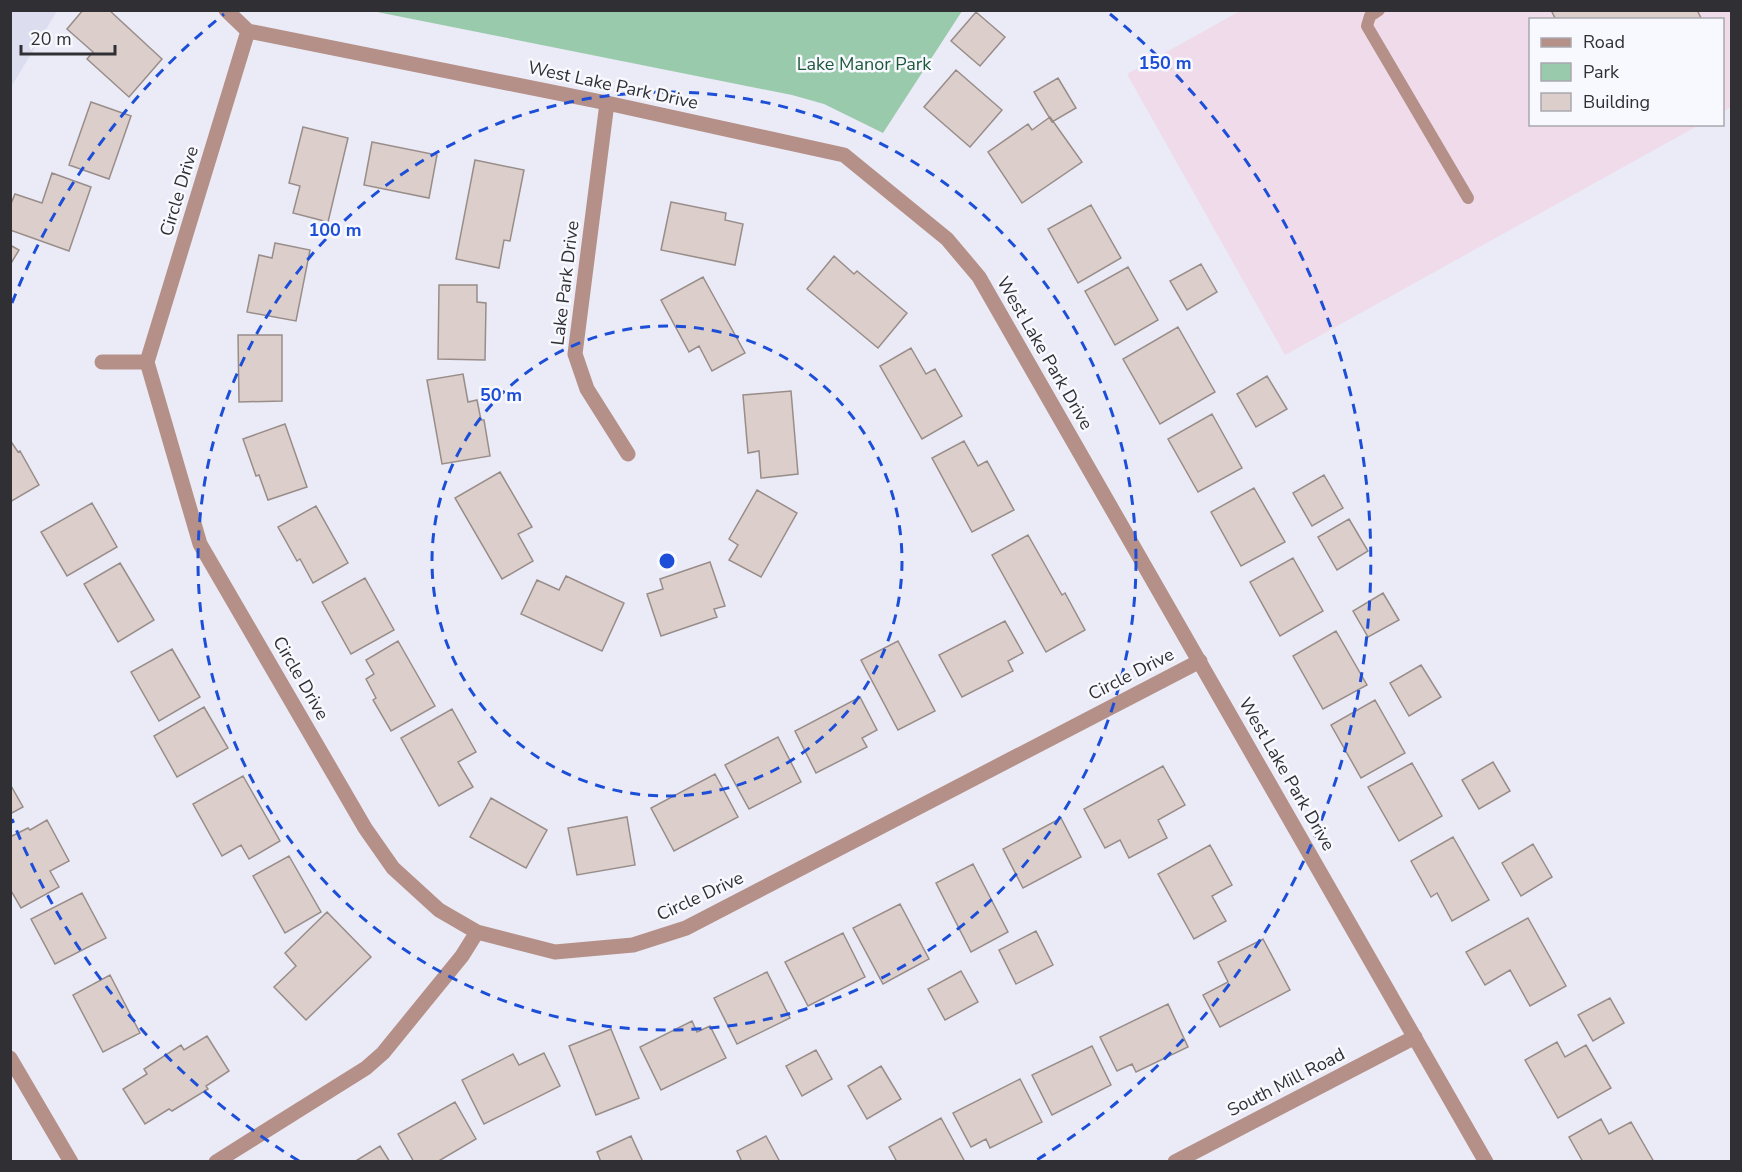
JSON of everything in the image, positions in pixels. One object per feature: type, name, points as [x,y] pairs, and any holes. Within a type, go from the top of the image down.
[{"type":"street","points":[[226,10],[248,32]]},
{"type":"street","name":"West Lake Park Drive","points":[[248,32],[607,103],[844,154],[947,240],[979,277],[1486,1161]]},
{"type":"street","name":"Circle Drive","points":[[248,32],[147,362],[200,543],[365,828],[393,868],[439,910],[477,932],[555,952],[633,945],[686,928],[1200,660]]},
{"type":"street","name":"Lake Park Drive","points":[[607,103],[575,354],[587,389],[628,454]]},
{"type":"street","points":[[102,362],[147,362]]},
{"type":"street","points":[[216,1161],[366,1068],[383,1053],[462,956],[477,932]]},
{"type":"street","name":"South Mill Road","points":[[1175,1161],[1415,1037]]},
{"type":"street","points":[[10,1058],[71,1161]]},
{"type":"lane","points":[[1379,10],[1370,16],[1368,26],[1468,198]]},
{"type":"shaded area","points":[[10,11],[57,11],[11,87]]},
{"type":"shaded area","points":[[1240,11],[1731,11],[1731,107],[1724,111],[1724,18],[1529,18],[1529,126],[1697,126],[1285,355],[1127,74]]},
{"type":"green space","name":"Lake Manor Park","points":[[372,11],[962,11],[883,133],[824,104],[792,95]]},
{"type":"building","points":[[83,10],[109,10],[162,59],[129,97],[87,59],[93,52],[67,29]]},
{"type":"building","points":[[1551,10],[1697,10],[1701,18],[1555,18]]},
{"type":"building","points":[[976,12],[1005,37],[980,66],[951,41]]},
{"type":"building","points":[[956,70],[1002,110],[970,147],[924,107]]},
{"type":"building","points":[[1058,78],[1076,108],[1052,122],[1034,92]]},
{"type":"building","points":[[91,102],[131,116],[109,179],[69,165]]},
{"type":"building","points":[[1050,117],[1082,162],[1022,203],[988,152],[1028,124],[1032,130]]},
{"type":"building","points":[[303,127],[348,138],[328,222],[293,213],[300,186],[289,183]]},
{"type":"building","points":[[372,142],[437,155],[429,198],[364,185]]},
{"type":"building","points":[[475,160],[524,170],[510,241],[504,240],[499,268],[456,259]]},
{"type":"building","points":[[52,173],[91,187],[69,251],[10,230],[10,206],[15,194],[42,203]]},
{"type":"building","points":[[671,202],[726,213],[725,220],[743,224],[735,265],[661,250]]},
{"type":"building","points":[[1091,205],[1121,258],[1078,283],[1048,229]]},
{"type":"building","points":[[275,243],[310,250],[296,321],[247,312],[259,255],[272,258]]},
{"type":"building","points":[[10,245],[19,250],[10,265]]},
{"type":"building","points":[[834,256],[854,274],[857,271],[907,313],[878,348],[807,289]]},
{"type":"building","points":[[1201,264],[1217,292],[1187,310],[1170,281]]},
{"type":"building","points":[[1128,267],[1158,320],[1115,345],[1085,291]]},
{"type":"building","points":[[703,277],[745,353],[712,371],[699,346],[689,352],[661,300]]},
{"type":"building","points":[[439,285],[477,285],[477,302],[486,303],[485,360],[438,359]]},
{"type":"building","points":[[1178,327],[1215,392],[1160,424],[1123,359]]},
{"type":"building","points":[[238,335],[282,335],[282,401],[239,402]]},
{"type":"building","points":[[911,348],[926,374],[935,369],[962,416],[922,439],[880,366]]},
{"type":"building","points":[[463,374],[468,402],[477,400],[481,420],[484,420],[490,456],[442,464],[427,380]]},
{"type":"building","points":[[1267,376],[1287,409],[1256,427],[1237,394]]},
{"type":"building","points":[[791,391],[798,474],[761,478],[759,451],[748,453],[743,395]]},
{"type":"building","points":[[1212,414],[1242,468],[1198,492],[1168,439]]},
{"type":"building","points":[[285,424],[307,487],[268,500],[259,475],[256,476],[243,439]]},
{"type":"building","points":[[10,440],[18,452],[20,451],[39,485],[10,502]]},
{"type":"building","points":[[964,441],[978,466],[987,461],[1014,510],[972,532],[932,458]]},
{"type":"building","points":[[500,472],[532,527],[518,534],[533,561],[502,579],[455,498]]},
{"type":"building","points":[[1324,475],[1343,508],[1312,526],[1293,493]]},
{"type":"building","points":[[1254,488],[1285,542],[1241,566],[1211,512]]},
{"type":"building","points":[[757,490],[797,513],[761,577],[729,560],[738,545],[729,539]]},
{"type":"building","points":[[92,503],[117,547],[67,576],[41,532]]},
{"type":"building","points":[[316,506],[348,563],[313,583],[300,559],[297,561],[278,527]]},
{"type":"building","points":[[1349,519],[1368,551],[1337,570],[1318,537]]},
{"type":"building","points":[[1028,535],[1062,595],[1065,593],[1085,630],[1046,652],[992,555]]},
{"type":"building","points":[[1293,558],[1323,611],[1280,636],[1250,582]]},
{"type":"building","points":[[710,562],[725,606],[714,609],[717,617],[661,636],[647,594],[663,589],[660,579]]},
{"type":"building","points":[[120,563],[154,620],[118,642],[84,584]]},
{"type":"building","points":[[566,576],[624,603],[602,651],[521,614],[537,580],[559,590]]},
{"type":"building","points":[[365,578],[394,630],[351,654],[322,602]]},
{"type":"building","points":[[1383,593],[1399,620],[1368,637],[1353,611]]},
{"type":"building","points":[[1005,621],[1023,653],[1008,661],[1013,671],[962,697],[939,655]]},
{"type":"building","points":[[1336,631],[1367,685],[1323,709],[1293,656]]},
{"type":"building","points":[[398,641],[435,706],[391,731],[373,700],[376,698],[366,679],[374,674],[366,660]]},
{"type":"building","points":[[898,641],[935,711],[898,730],[861,660]]},
{"type":"building","points":[[172,649],[200,697],[159,721],[131,672]]},
{"type":"building","points":[[1421,665],[1441,697],[1409,716],[1390,683]]},
{"type":"building","points":[[860,697],[877,730],[862,738],[867,747],[816,773],[795,731]]},
{"type":"building","points":[[1375,700],[1405,753],[1361,778],[1331,725]]},
{"type":"building","points":[[204,707],[228,748],[177,777],[154,736]]},
{"type":"building","points":[[452,709],[476,752],[458,762],[473,787],[439,806],[401,738]]},
{"type":"building","points":[[778,737],[801,782],[749,809],[725,765]]},
{"type":"building","points":[[1493,762],[1510,791],[1479,809],[1462,780]]},
{"type":"building","points":[[1412,763],[1442,816],[1399,841],[1368,787]]},
{"type":"building","points":[[1163,766],[1185,805],[1158,820],[1167,838],[1129,858],[1120,840],[1105,848],[1084,809]]},
{"type":"building","points":[[715,774],[738,817],[674,851],[651,808]]},
{"type":"building","points":[[243,776],[280,841],[249,859],[241,845],[222,856],[193,804]]},
{"type":"building","points":[[10,784],[23,807],[10,814]]},
{"type":"building","points":[[491,798],[547,830],[526,868],[470,837]]},
{"type":"building","points":[[627,817],[635,865],[577,875],[568,828]]},
{"type":"building","points":[[1061,818],[1081,857],[1023,888],[1003,849]]},
{"type":"building","points":[[47,820],[69,861],[50,871],[59,887],[21,908],[10,889],[10,837],[28,828],[30,830]]},
{"type":"building","points":[[1453,837],[1489,900],[1452,921],[1437,893],[1431,897],[1411,861]]},
{"type":"building","points":[[1533,844],[1552,877],[1521,896],[1502,863]]},
{"type":"building","points":[[1210,845],[1232,885],[1212,896],[1226,921],[1194,939],[1158,874]]},
{"type":"building","points":[[289,856],[321,912],[285,933],[253,876]]},
{"type":"building","points":[[973,864],[1008,932],[971,952],[936,883]]},
{"type":"building","points":[[82,893],[106,938],[55,964],[31,919]]},
{"type":"building","points":[[900,904],[929,959],[883,984],[853,928]]},
{"type":"building","points":[[327,912],[371,957],[306,1020],[274,987],[296,966],[285,953]]},
{"type":"building","points":[[1528,918],[1566,986],[1530,1006],[1510,970],[1485,985],[1466,952]]},
{"type":"building","points":[[1036,931],[1053,965],[1016,984],[999,950]]},
{"type":"building","points":[[843,933],[865,977],[808,1006],[785,962]]},
{"type":"building","points":[[1263,939],[1290,990],[1220,1027],[1203,995],[1228,982],[1218,962]]},
{"type":"building","points":[[961,971],[978,1002],[945,1020],[928,989]]},
{"type":"building","points":[[767,972],[790,1018],[737,1044],[714,998]]},
{"type":"building","points":[[110,975],[140,1033],[103,1052],[73,995]]},
{"type":"building","points":[[1610,998],[1624,1023],[1593,1041],[1578,1015]]},
{"type":"building","points":[[1168,1004],[1188,1047],[1136,1072],[1132,1064],[1117,1071],[1100,1037]]},
{"type":"building","points":[[692,1021],[697,1032],[710,1026],[726,1058],[661,1090],[640,1047]]},
{"type":"building","points":[[611,1029],[639,1098],[596,1115],[569,1046]]},
{"type":"building","points":[[207,1036],[229,1071],[206,1086],[208,1089],[145,1124],[123,1089],[147,1074],[144,1069],[181,1045],[184,1050]]},
{"type":"building","points":[[1557,1042],[1565,1057],[1586,1045],[1611,1088],[1558,1118],[1525,1060]]},
{"type":"building","points":[[1092,1046],[1111,1085],[1052,1115],[1032,1075]]},
{"type":"building","points":[[816,1050],[832,1079],[802,1096],[786,1066]]},
{"type":"building","points":[[544,1053],[560,1086],[484,1124],[462,1080],[513,1054],[519,1065]]},
{"type":"building","points":[[881,1066],[901,1099],[867,1119],[848,1086]]},
{"type":"building","points":[[1020,1079],[1042,1122],[990,1148],[986,1139],[971,1147],[953,1113]]},
{"type":"building","points":[[455,1102],[476,1139],[437,1162],[414,1162],[398,1134]]},
{"type":"building","points":[[941,1118],[965,1162],[897,1162],[889,1147]]},
{"type":"building","points":[[1601,1119],[1609,1134],[1631,1122],[1654,1162],[1583,1162],[1569,1137]]},
{"type":"building","points":[[631,1136],[643,1162],[601,1162],[597,1152]]},
{"type":"building","points":[[766,1136],[780,1162],[742,1162],[737,1151]]},
{"type":"building","points":[[380,1146],[390,1162],[354,1162]]}]
